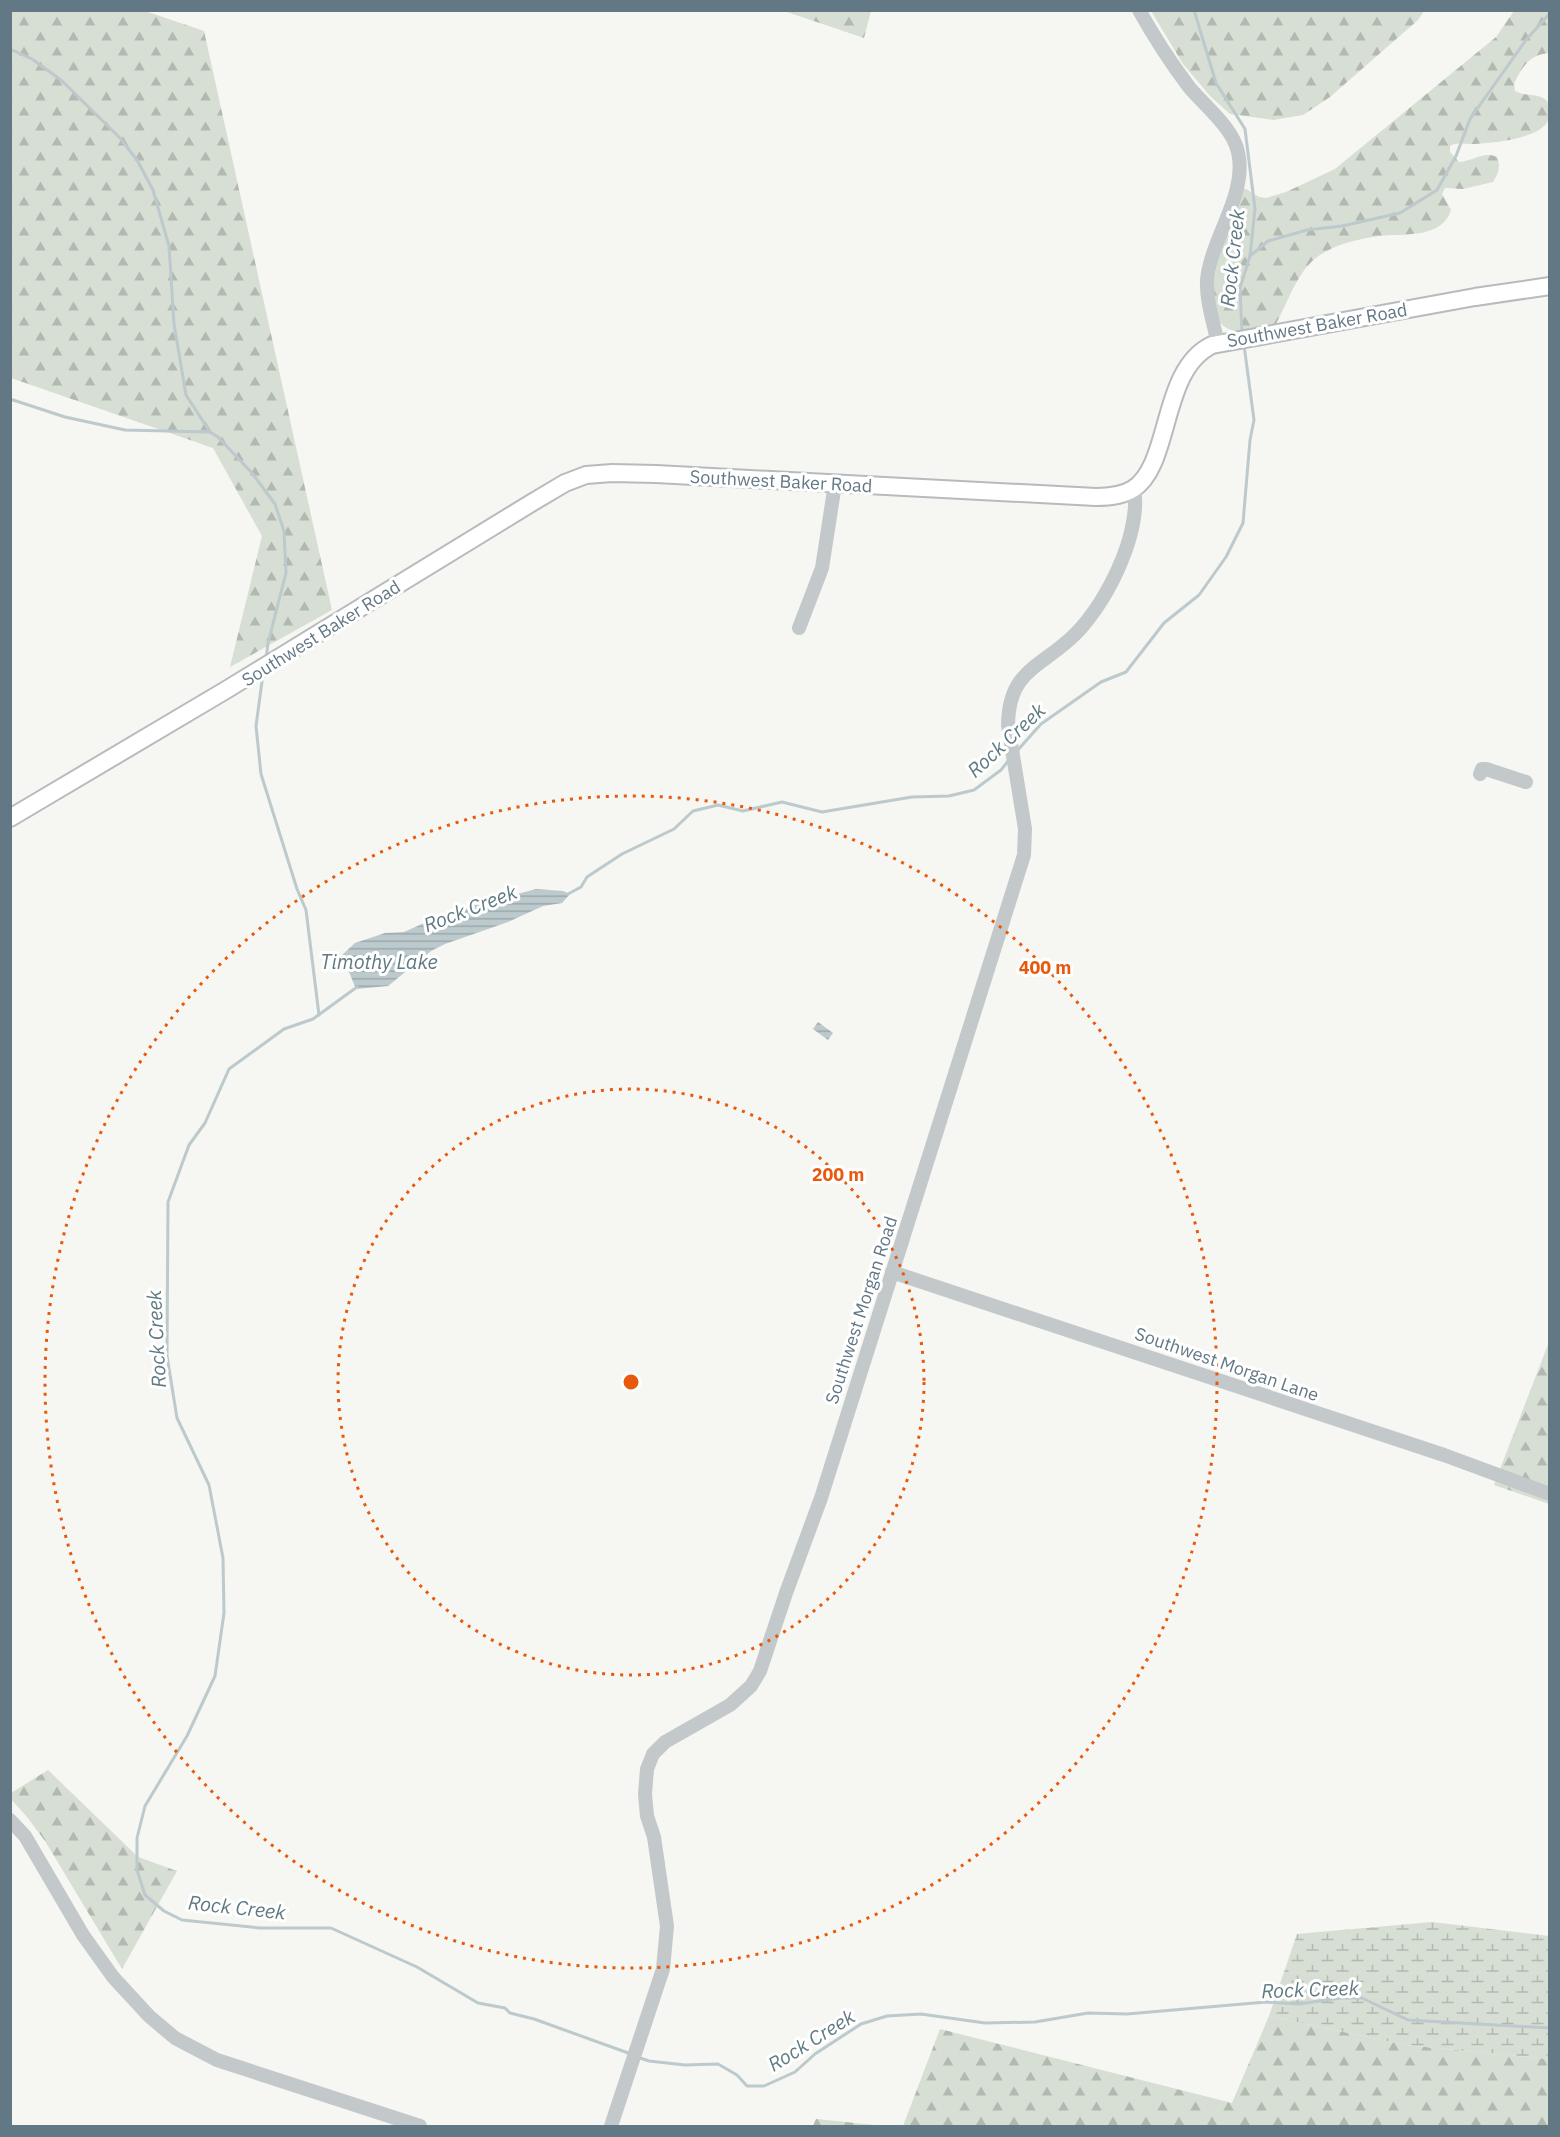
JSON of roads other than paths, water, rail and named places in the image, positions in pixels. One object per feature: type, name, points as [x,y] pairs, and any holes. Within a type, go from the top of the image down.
[{"type":"main road","name":"Southwest Baker Road","points":[[10,818],[236,684],[533,502],[580,477],[599,473],[645,474],[1096,497],[1118,495],[1134,488],[1144,478],[1152,463],[1173,398],[1182,378],[1203,350],[1218,343],[1475,297],[1550,286]]},
{"type":"street","points":[[1139,10],[1189,86],[1229,132],[1238,152],[1239,181],[1216,245],[1207,279],[1208,296],[1218,343]]},
{"type":"street","points":[[799,627],[822,568],[835,484]]},
{"type":"street","name":"Southwest Morgan Road","points":[[612,2127],[663,1969],[667,1926],[654,1838],[647,1816],[645,1794],[647,1769],[653,1754],[665,1742],[730,1706],[751,1686],[760,1671],[821,1498],[1024,855],[1025,829],[1008,725],[1008,708],[1013,692],[1021,678],[1070,640],[1100,607],[1118,569],[1134,522],[1137,504],[1134,488]]},
{"type":"street","points":[[1480,774],[1486,769],[1526,782]]},
{"type":"street","name":"Southwest Morgan Lane","points":[[892,1272],[1444,1455],[1550,1494]]},
{"type":"street","points":[[10,1820],[25,1836],[83,1935],[113,1977],[149,2016],[175,2038],[216,2060],[420,2127]]},
{"type":"water","name":"Timothy Lake","points":[[536,889],[563,891],[570,894],[562,903],[543,906],[431,951],[388,986],[356,989],[342,955],[355,943],[385,933],[404,932],[449,912]]},
{"type":"water","points":[[818,1022],[833,1033],[828,1040],[813,1029]]},
{"type":"waterway","name":"Rock Creek","points":[[1194,10],[1216,83],[1245,129],[1255,209],[1250,256],[1240,288],[1242,333]]},
{"type":"waterway","points":[[1250,256],[1268,241],[1307,230],[1342,226],[1400,213],[1437,190],[1456,156],[1470,119],[1526,40],[1550,13]]},
{"type":"waterway","points":[[10,49],[32,59],[61,80],[120,138],[137,160],[153,190],[169,246],[174,324],[186,395],[210,432]]},
{"type":"waterway","name":"Rock Creek","points":[[1017,751],[1041,724],[1101,682],[1126,672],[1164,623],[1199,595],[1226,557],[1243,523],[1250,440],[1254,420],[1244,345]]},
{"type":"waterway","points":[[10,399],[65,417],[125,430],[210,432],[218,437],[252,473],[275,504],[284,531],[286,573],[266,659]]},
{"type":"waterway","points":[[263,674],[256,726],[261,774],[297,889],[306,910],[319,1015]]},
{"type":"waterway","name":"Rock Creek","points":[[568,894],[581,887],[587,877],[622,854],[674,829],[693,811],[718,805],[743,811],[782,802],[822,812],[912,797],[949,796],[974,790],[1001,770],[1009,760]]},
{"type":"waterway","name":"Rock Creek","points":[[357,987],[313,1019],[284,1029],[229,1069],[205,1123],[189,1145],[168,1202],[167,1356],[177,1418],[209,1485],[223,1558],[224,1613],[215,1676],[187,1736],[145,1806],[137,1838],[137,1870],[145,1895],[164,1911],[182,1920],[260,1928],[331,1928],[417,1967],[478,2003],[505,2008],[510,2013],[534,2019],[631,2054]]},
{"type":"waterway","name":"Rock Creek","points":[[637,2057],[649,2061],[685,2065],[718,2064],[737,2075],[747,2086],[764,2086],[795,2072],[815,2054],[861,2024],[887,2016],[921,2014],[985,2023],[1035,2022],[1088,2013],[1127,2014],[1266,2002],[1299,2004],[1340,1998],[1362,1998],[1408,2020],[1550,2028]]}]
